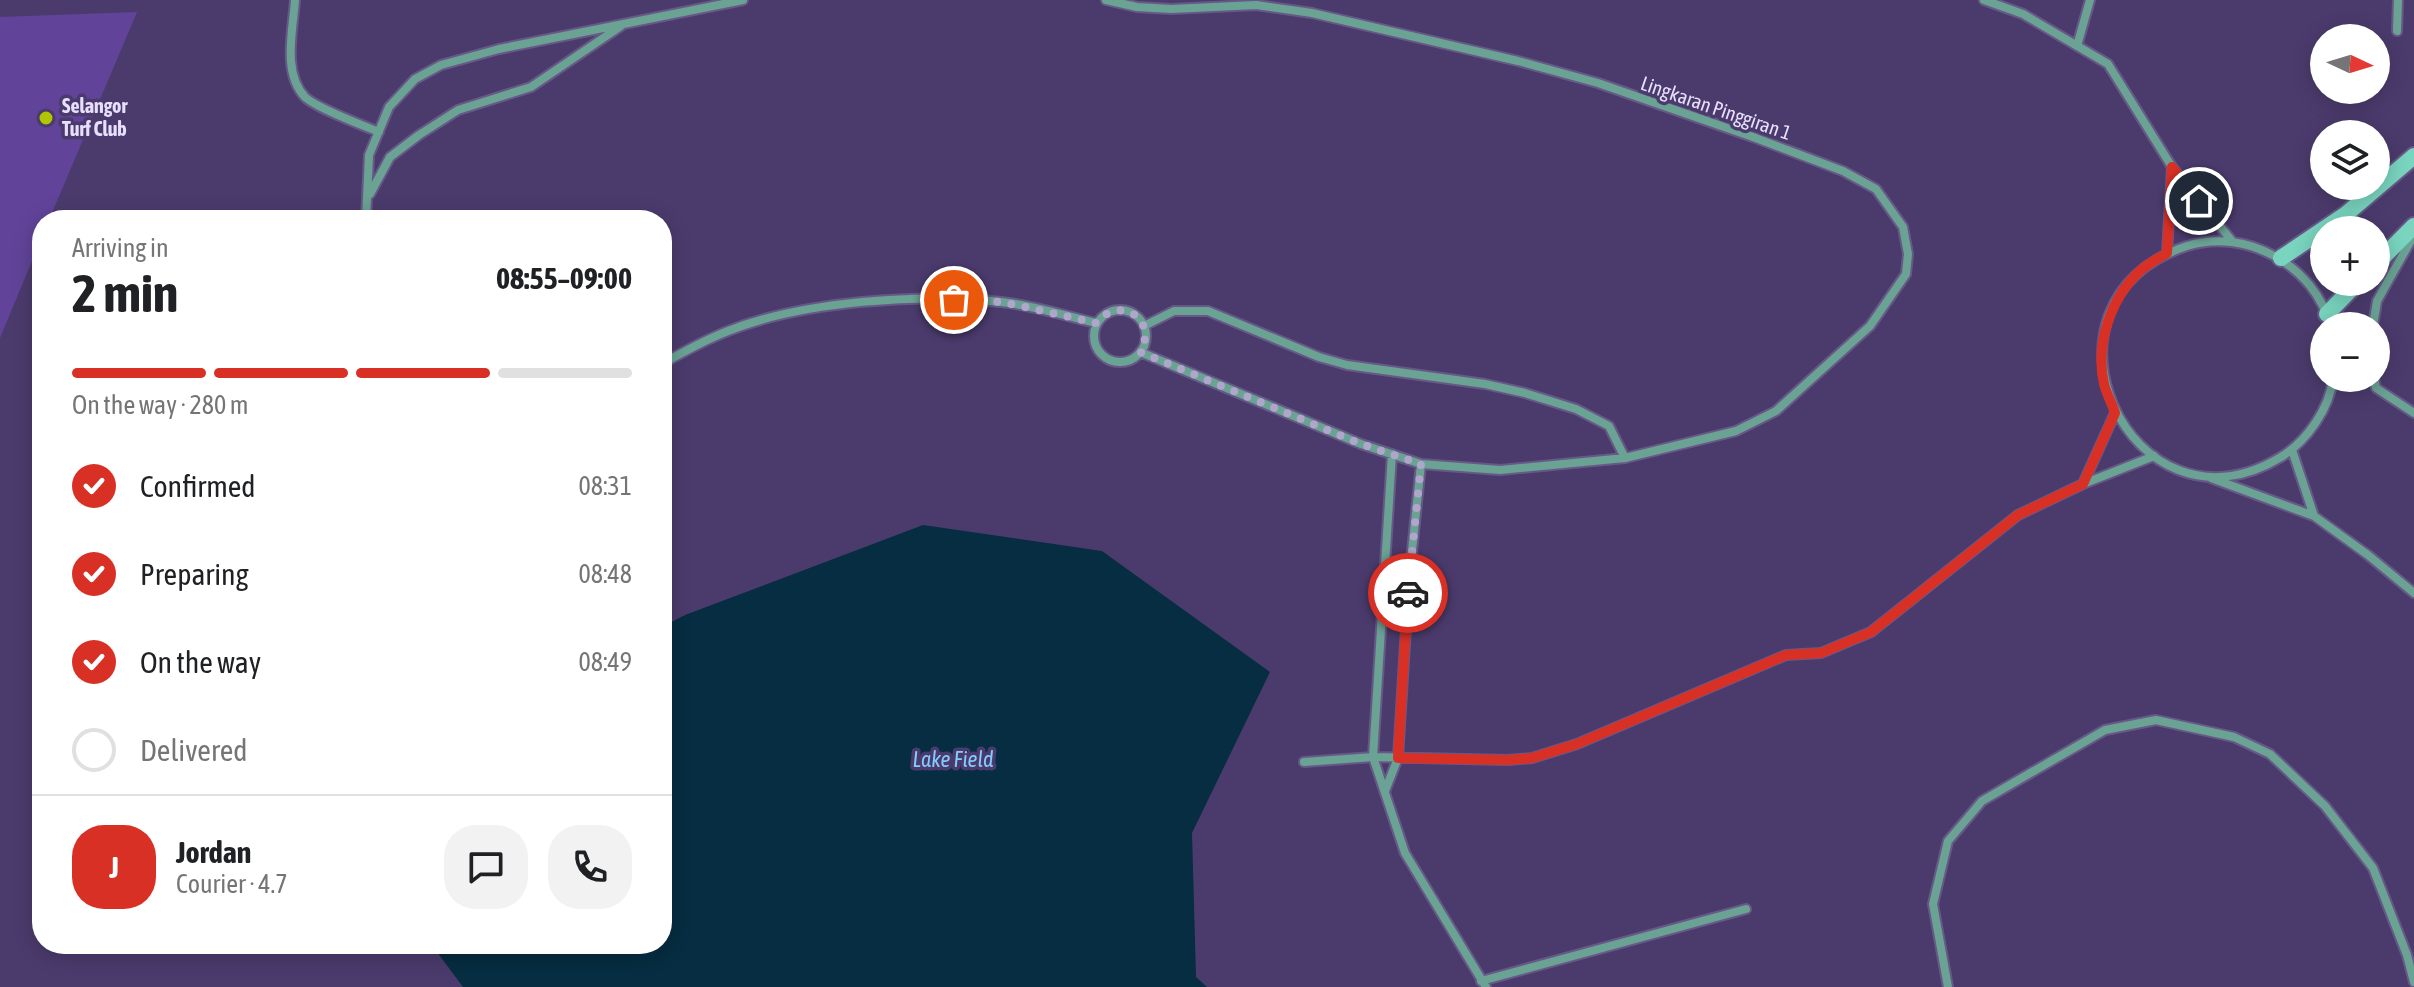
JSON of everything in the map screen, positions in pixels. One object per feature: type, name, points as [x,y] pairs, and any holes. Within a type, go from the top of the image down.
[{"type":"street","points":[[295,0],[291,65],[301,91],[306,98],[379,132]]},
{"type":"street","points":[[366,210],[369,155],[389,107],[415,79],[441,65],[533,40],[743,0]]},
{"type":"street","name":"Lingkaran Pinggiran 1","points":[[1106,0],[1137,7],[1171,9],[1256,5],[1312,13],[1598,83],[1843,171],[1876,189],[1903,227],[1908,254],[1906,274],[1870,326],[1776,411],[1736,431],[1625,458],[1500,470],[1421,464],[1140,352]]},
{"type":"street","points":[[1984,0],[2023,14],[2108,64],[2172,167],[2232,241]]},
{"type":"street","points":[[2077,46],[2090,0]]},
{"type":"street","points":[[2397,31],[2398,0]]},
{"type":"street","points":[[367,198],[390,157],[419,135],[458,110],[531,87],[625,23]]},
{"type":"street","points":[[2281,258],[2345,215],[2414,156]]},
{"type":"street","points":[[2167,253],[2172,167]]},
{"type":"street","points":[[2390,250],[2414,226]]},
{"type":"street","points":[[2375,312],[2377,301],[2414,235]]},
{"type":"street","points":[[2324,312],[2308,282],[2281,258],[2257,247],[2232,241],[2198,242],[2167,253],[2141,270],[2121,294],[2107,322],[2102,353],[2104,384],[2115,413],[2132,437],[2154,456],[2177,469],[2202,475],[2314,516],[2414,593]]},
{"type":"street","points":[[2334,312],[2347,296]]},
{"type":"street","points":[[672,359],[728,331],[772,317],[870,303],[929,298],[1003,302],[1096,323]]},
{"type":"street","points":[[1117,310],[1133,313],[1144,326],[1145,340],[1140,352],[1134,358],[1117,362],[1102,355],[1094,340],[1096,323],[1117,310]]},
{"type":"street","points":[[1144,326],[1174,311],[1208,311],[1319,357],[1347,365],[1485,384],[1525,393],[1576,409],[1609,426],[1625,458]]},
{"type":"street","points":[[2202,475],[2234,475],[2265,467],[2292,450],[2317,422],[2330,392]]},
{"type":"street","points":[[2382,392],[2414,413]]},
{"type":"street","points":[[2083,484],[2115,413]]},
{"type":"street","points":[[2292,450],[2314,516]]},
{"type":"street","points":[[1392,454],[1373,757],[1405,853],[1484,984],[1746,909]]},
{"type":"street","points":[[1304,762],[1373,757],[1508,760],[1532,758],[1577,744],[1786,655],[1821,653],[1871,632],[2018,515],[2083,484],[2154,456]]},
{"type":"street","points":[[1385,792],[1398,758],[1409,580],[1421,464]]},
{"type":"street","points":[[1948,987],[1933,904],[1948,841],[1982,801],[2105,730],[2156,720],[2234,737],[2270,754],[2325,806],[2373,868],[2407,955],[2414,982]]},
{"type":"shaded area","name":"Selangor Turf Club","points":[[137,12],[53,210],[32,210],[32,261],[0,338],[0,17]]},
{"type":"water","name":"Lake Field","points":[[923,525],[1102,551],[1270,672],[1192,833],[1196,977],[1207,987],[463,987],[438,954],[672,954],[672,622]]},
{"type":"way so far","points":[[954,300],[1003,302],[1096,323],[1109,312],[1126,310],[1133,313],[1144,326],[1145,340],[1140,352],[1361,444],[1421,464],[1408,593]]},
{"type":"place","name":"Selangor Turf Club","points":[[46,118]]},
{"type":"route","points":[[1408,593],[1398,758],[1532,758],[1577,744],[1786,655],[1821,653],[1871,632],[2018,515],[2083,484],[2115,413],[2104,384],[2102,353],[2107,322],[2121,294],[2141,270],[2167,253],[2172,167],[2199,201]]}]
